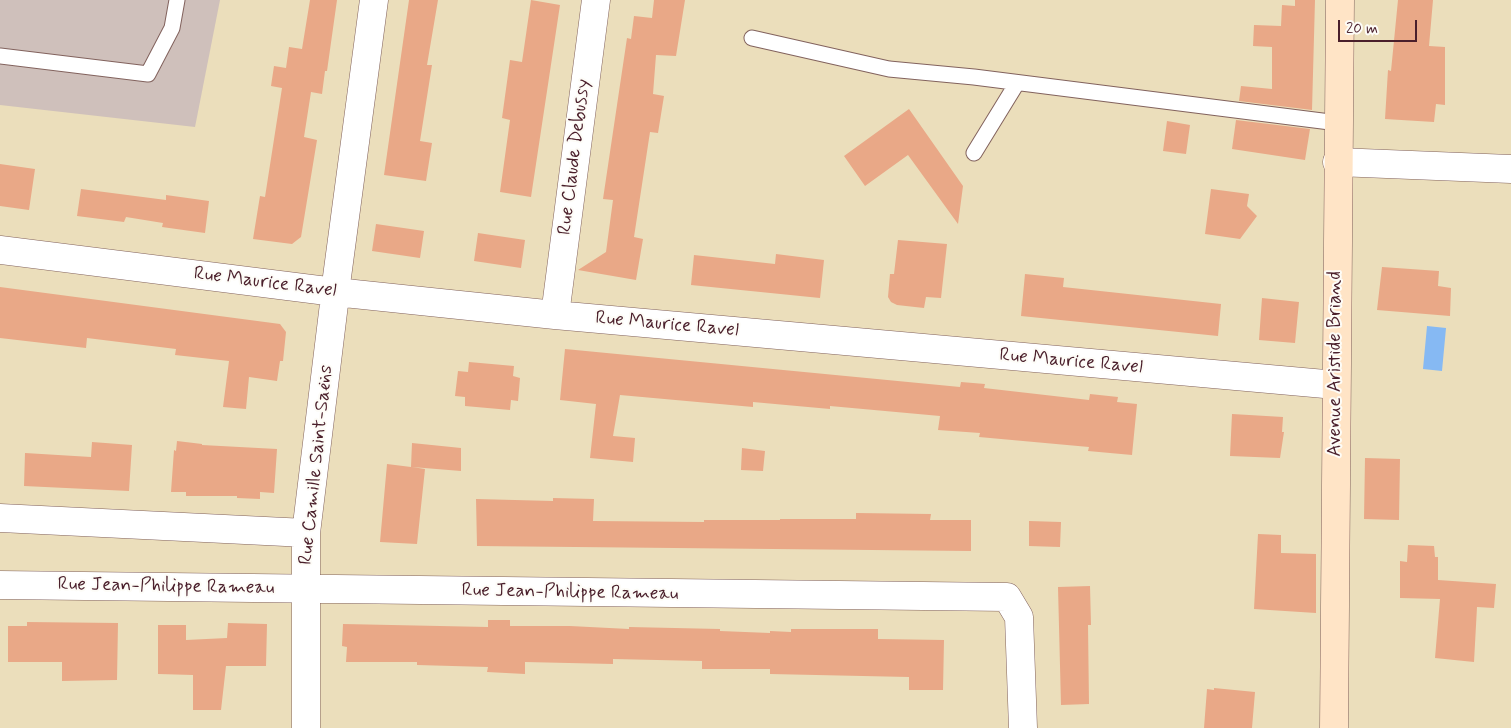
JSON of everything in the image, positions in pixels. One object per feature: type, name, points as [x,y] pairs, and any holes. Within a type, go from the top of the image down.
[{"type":"main road","name":"Avenue Aristide Briand","points":[[1334,728],[1340,0]]},
{"type":"street","points":[[335,292],[374,0]]},
{"type":"street","name":"Rue Claude Debussy","points":[[555,315],[596,0]]},
{"type":"street","points":[[1338,162],[1511,169]]},
{"type":"street","name":"Rue Maurice Ravel","points":[[0,250],[335,292],[555,315],[1336,385]]},
{"type":"street","name":"Rue Camille Saint-Saëns","points":[[306,728],[306,533],[335,292]]},
{"type":"street","points":[[0,518],[306,533]]},
{"type":"street","name":"Rue Jean-Philippe Rameau","points":[[0,586],[1007,597],[1019,617],[1023,728]]},
{"type":"lane","points":[[0,56],[148,74],[172,28],[177,0]]},
{"type":"lane","points":[[752,38],[889,69],[1338,123]]},
{"type":"lane","points":[[974,153],[1017,83]]},
{"type":"shaded area","points":[[0,0],[220,0],[195,127],[0,105]]},
{"type":"water","points":[[1427,326],[1446,328],[1442,371],[1423,369]]},
{"type":"building","points":[[310,0],[337,0],[322,94],[311,92],[304,137],[317,140],[301,237],[292,244],[253,239],[260,196],[265,197],[282,88],[271,86],[274,66],[286,68],[289,47],[302,49]]},
{"type":"building","points":[[409,0],[438,0],[427,65],[432,65],[420,141],[432,143],[426,181],[384,175]]},
{"type":"building","points":[[531,0],[560,5],[531,197],[500,192],[510,120],[502,118],[510,60],[522,62]]},
{"type":"building","points":[[654,0],[685,0],[676,56],[656,55],[653,94],[664,96],[658,133],[650,132],[634,237],[643,239],[636,280],[578,270],[606,252],[613,200],[603,199],[627,38],[631,39],[634,16],[652,18]]},
{"type":"building","points":[[1295,0],[1315,0],[1312,110],[1239,101],[1241,86],[1272,89],[1272,47],[1253,46],[1254,25],[1281,26],[1282,5],[1295,6]]},
{"type":"building","points":[[1398,0],[1433,0],[1429,46],[1445,47],[1445,105],[1436,104],[1434,122],[1385,119],[1388,70],[1391,71]]},
{"type":"building","points":[[909,109],[963,186],[958,224],[908,155],[865,186],[844,156]]},
{"type":"building","points":[[1236,120],[1310,129],[1305,160],[1232,149]]},
{"type":"building","points":[[1167,121],[1190,125],[1186,154],[1163,151]]},
{"type":"building","points":[[0,164],[35,169],[29,210],[0,206]]},
{"type":"building","points":[[81,189],[166,200],[166,195],[209,201],[205,233],[162,227],[163,223],[126,217],[124,222],[77,216]]},
{"type":"building","points":[[1211,189],[1249,194],[1247,206],[1257,216],[1240,239],[1205,234]]},
{"type":"building","points":[[376,224],[424,231],[420,258],[372,251]]},
{"type":"building","points":[[478,233],[525,240],[521,268],[474,261]]},
{"type":"building","points":[[898,240],[947,244],[941,298],[926,297],[924,308],[897,305],[891,302],[888,297],[890,274],[894,274]]},
{"type":"building","points":[[776,254],[824,260],[820,298],[691,285],[694,255],[775,264]]},
{"type":"building","points":[[1382,267],[1439,271],[1438,286],[1451,288],[1450,316],[1377,310]]},
{"type":"building","points":[[1025,274],[1064,278],[1063,287],[1221,304],[1218,336],[1021,316]]},
{"type":"building","points":[[0,287],[280,324],[286,332],[283,361],[280,361],[277,381],[249,377],[246,409],[223,407],[229,361],[175,355],[176,349],[87,338],[86,348],[0,338]]},
{"type":"building","points":[[1262,298],[1299,302],[1295,343],[1259,340]]},
{"type":"building","points":[[565,349],[960,387],[961,382],[985,384],[984,388],[1089,400],[1090,394],[1118,397],[1117,402],[1137,404],[1132,455],[1088,451],[1089,447],[979,437],[980,433],[938,430],[940,416],[830,406],[830,409],[753,402],[753,407],[620,395],[613,436],[635,438],[633,462],[590,458],[596,404],[560,400]]},
{"type":"building","points":[[469,362],[514,366],[513,376],[520,378],[518,401],[511,400],[510,410],[465,406],[465,397],[455,396],[458,371],[468,372]]},
{"type":"building","points":[[1232,414],[1283,417],[1282,432],[1284,432],[1280,458],[1230,456]]},
{"type":"building","points":[[177,441],[202,445],[277,449],[274,493],[260,492],[260,499],[237,498],[237,496],[186,496],[186,492],[171,492],[174,450],[176,451]]},
{"type":"building","points":[[92,442],[132,445],[129,491],[24,486],[25,453],[91,457]]},
{"type":"building","points":[[412,443],[461,448],[461,471],[412,467],[425,469],[417,544],[380,542],[387,464],[411,467]]},
{"type":"building","points":[[742,448],[765,451],[763,471],[741,470]]},
{"type":"building","points":[[1365,458],[1400,459],[1399,520],[1364,519]]},
{"type":"building","points":[[553,498],[594,499],[593,521],[704,522],[704,520],[856,519],[856,513],[931,514],[930,520],[971,520],[971,551],[477,546],[476,499],[553,501]]},
{"type":"building","points":[[1029,521],[1061,522],[1060,547],[1029,546]]},
{"type":"building","points":[[1258,534],[1281,535],[1281,553],[1316,554],[1316,613],[1254,609]]},
{"type":"building","points":[[1408,545],[1434,546],[1435,557],[1438,557],[1438,580],[1496,584],[1494,608],[1477,607],[1474,662],[1435,658],[1440,599],[1400,598],[1400,561],[1407,562]]},
{"type":"building","points":[[1090,586],[1091,625],[1088,625],[1089,704],[1061,705],[1058,587]]},
{"type":"building","points":[[488,620],[510,620],[510,626],[720,629],[720,631],[770,633],[770,631],[791,632],[791,629],[878,629],[878,639],[944,640],[943,690],[909,690],[909,677],[770,674],[770,669],[702,669],[702,661],[613,659],[613,664],[525,662],[525,674],[487,672],[488,667],[417,665],[417,662],[346,662],[347,647],[342,646],[343,624],[488,627]]},
{"type":"building","points":[[27,622],[118,623],[117,680],[62,681],[62,662],[8,662],[8,626],[27,626]]},
{"type":"building","points":[[228,623],[267,624],[266,666],[226,666],[221,710],[193,710],[193,675],[158,674],[158,625],[186,625],[186,640],[227,638]]},
{"type":"building","points":[[1214,688],[1255,692],[1252,728],[1204,728],[1207,689],[1214,690]]}]
